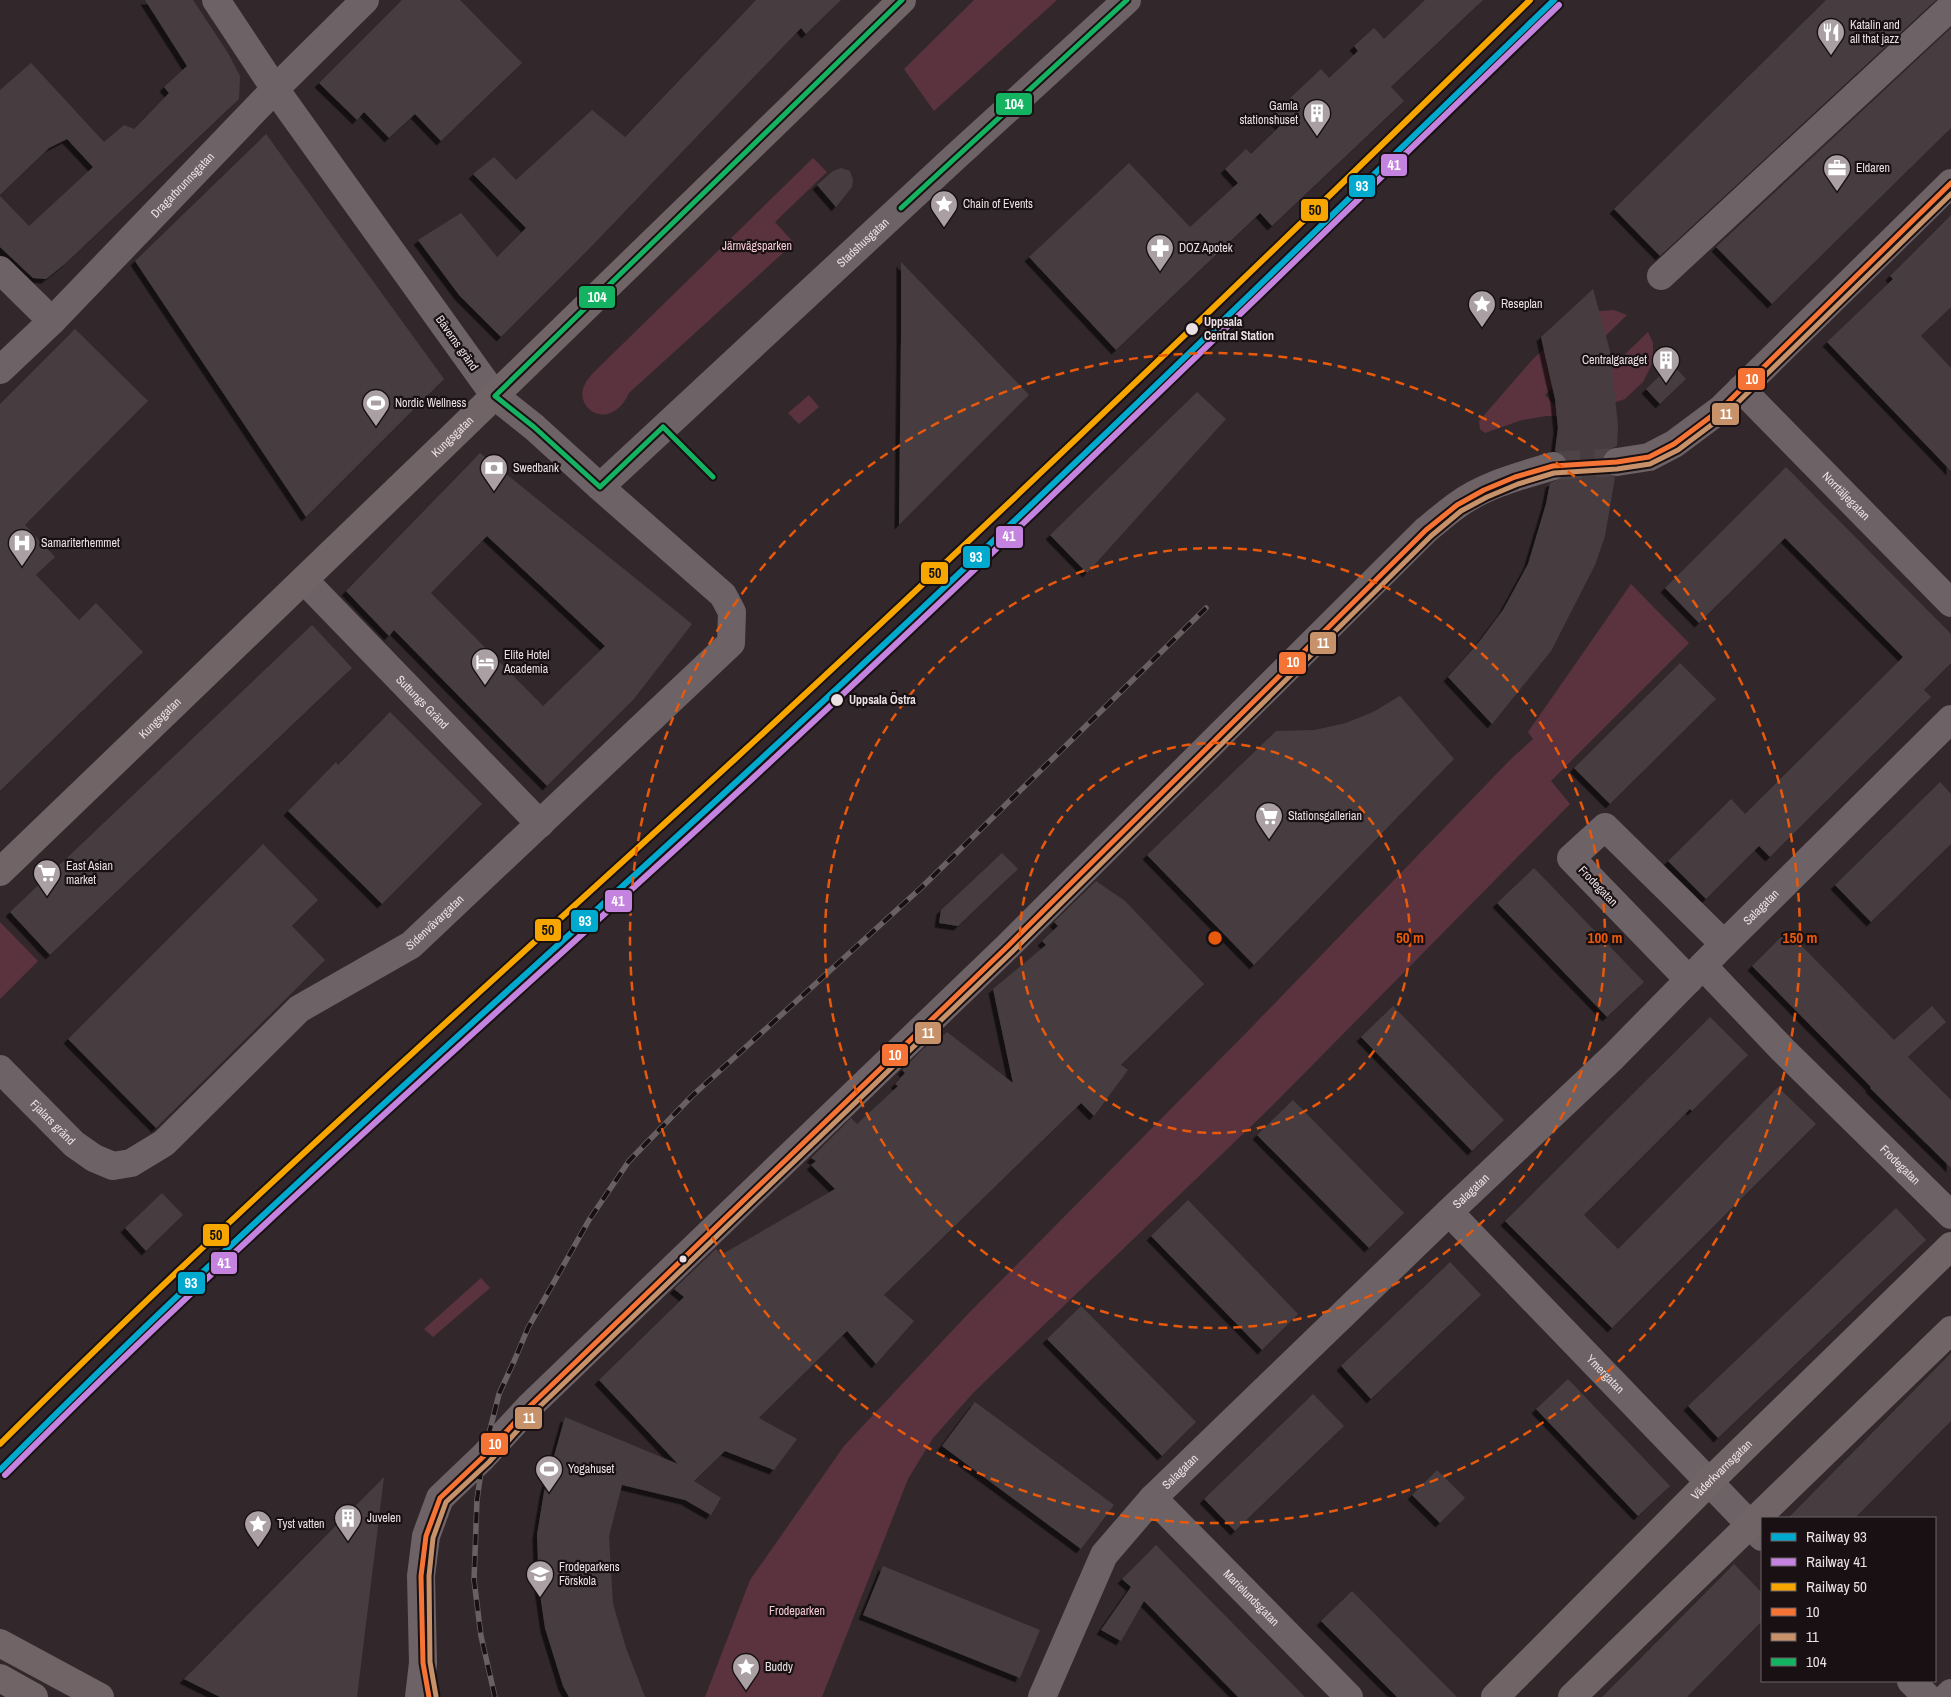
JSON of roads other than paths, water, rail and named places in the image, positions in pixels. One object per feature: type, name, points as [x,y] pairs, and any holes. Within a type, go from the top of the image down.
[{"type":"main road","name":"Kungsgatan","points":[[0,872],[495,396],[902,0]]},
{"type":"main road","name":"Väderkvarnsgatan","points":[[1495,1697],[1709,1482],[1951,1246]]},
{"type":"main road","points":[[1769,1517],[1951,1330]]},
{"type":"main road","points":[[1572,1697],[1756,1530]]},
{"type":"main road","points":[[0,1643],[100,1697]]},
{"type":"main road","points":[[0,1678],[34,1697]]},
{"type":"street","name":"Bäverns gränd","points":[[216,0],[276,89],[495,396],[534,427],[722,595],[732,612],[731,643]]},
{"type":"street","name":"Dragarbrunnsgatan","points":[[0,370],[52,321],[276,89],[365,0]]},
{"type":"street","name":"Stadshusgatan","points":[[600,487],[960,152],[1127,0]]},
{"type":"street","points":[[1661,276],[1951,7]]},
{"type":"street","points":[[1617,462],[1649,457],[1674,444],[1721,409],[1951,182]]},
{"type":"street","points":[[0,270],[52,321]]},
{"type":"street","name":"Norrtäljegatan","points":[[1741,389],[1951,603]]},
{"type":"street","points":[[419,1697],[423,1663],[421,1576],[426,1536],[440,1498],[483,1457],[544,1393],[1035,919],[1426,530],[1457,505],[1484,490],[1516,477],[1553,466]]},
{"type":"street","name":"Suttungs Gränd","points":[[304,580],[540,824]]},
{"type":"street","name":"Sidenvävargatan","points":[[113,1166],[131,1163],[164,1143],[299,1009],[411,944],[731,643]]},
{"type":"street","name":"Salagatan","points":[[1042,1697],[1104,1555],[1153,1498],[1449,1212],[1613,1058],[1724,944],[1951,719]]},
{"type":"street","name":"Frodegatan","points":[[1724,944],[1605,827],[1571,858],[1782,1049],[1951,1215]]},
{"type":"street","name":"Fjalars gränd","points":[[0,1069],[74,1144],[94,1158],[113,1166]]},
{"type":"street","name":"Ymergatan","points":[[1449,1212],[1756,1530]]},
{"type":"street","name":"Marielundsgatan","points":[[1153,1498],[1349,1697]]},
{"type":"street","points":[[423,1663],[429,1697]]},
{"type":"street","points":[[1912,1682],[1927,1697]]},
{"type":"street","points":[[1947,1697],[1951,1693]]},
{"type":"tunnel","points":[[1553,466],[1617,462]]},
{"type":"railway","points":[[495,1697],[481,1636],[474,1580],[477,1500],[483,1457],[499,1394],[528,1328],[589,1220],[629,1161],[692,1096],[922,887],[1206,608]]},
{"type":"rail line","name":"50","points":[[0,1444],[89,1356],[272,1183],[735,759],[1036,478],[1530,0]]},
{"type":"rail line","name":"93","points":[[0,1470],[182,1291],[275,1204],[746,773],[950,582],[1554,0]]},
{"type":"rail line","name":"41","points":[[5,1475],[96,1385],[281,1209],[752,779],[956,588],[1559,5]]},
{"type":"place","name":"Katalin and all that jazz","points":[[1831,56]]},
{"type":"place","name":"Gamla stationshuset","points":[[1317,137]]},
{"type":"place","name":"Eldaren","points":[[1837,192]]},
{"type":"place","name":"Chain of Events","points":[[944,228]]},
{"type":"place","name":"DOZ Apotek","points":[[1160,272]]},
{"type":"place","name":"Reseplan","points":[[1482,328]]},
{"type":"place","name":"Uppsala Central Station","points":[[1192,329]]},
{"type":"place","name":"Centralgaraget","points":[[1666,384]]},
{"type":"place","name":"Nordic Wellness","points":[[376,427]]},
{"type":"place","name":"Swedbank","points":[[494,492]]},
{"type":"place","name":"Samariterhemmet","points":[[22,567]]},
{"type":"place","name":"Elite Hotel Academia","points":[[485,686]]},
{"type":"place","name":"Uppsala Östra","points":[[837,700]]},
{"type":"place","name":"Stationsgallerian","points":[[1269,840]]},
{"type":"place","name":"East Asian market","points":[[47,897]]},
{"type":"place","name":"Yogahuset","points":[[549,1493]]},
{"type":"place","name":"Juvelen","points":[[348,1542]]},
{"type":"place","name":"Tyst vatten","points":[[258,1548]]},
{"type":"place","name":"Frodeparkens Förskola","points":[[540,1598]]},
{"type":"place","name":"Buddy","points":[[746,1691]]},
{"type":"park label","name":"Järnvägsparken","points":[[757,246]]},
{"type":"park label","name":"Frodeparken","points":[[797,1611]]}]
